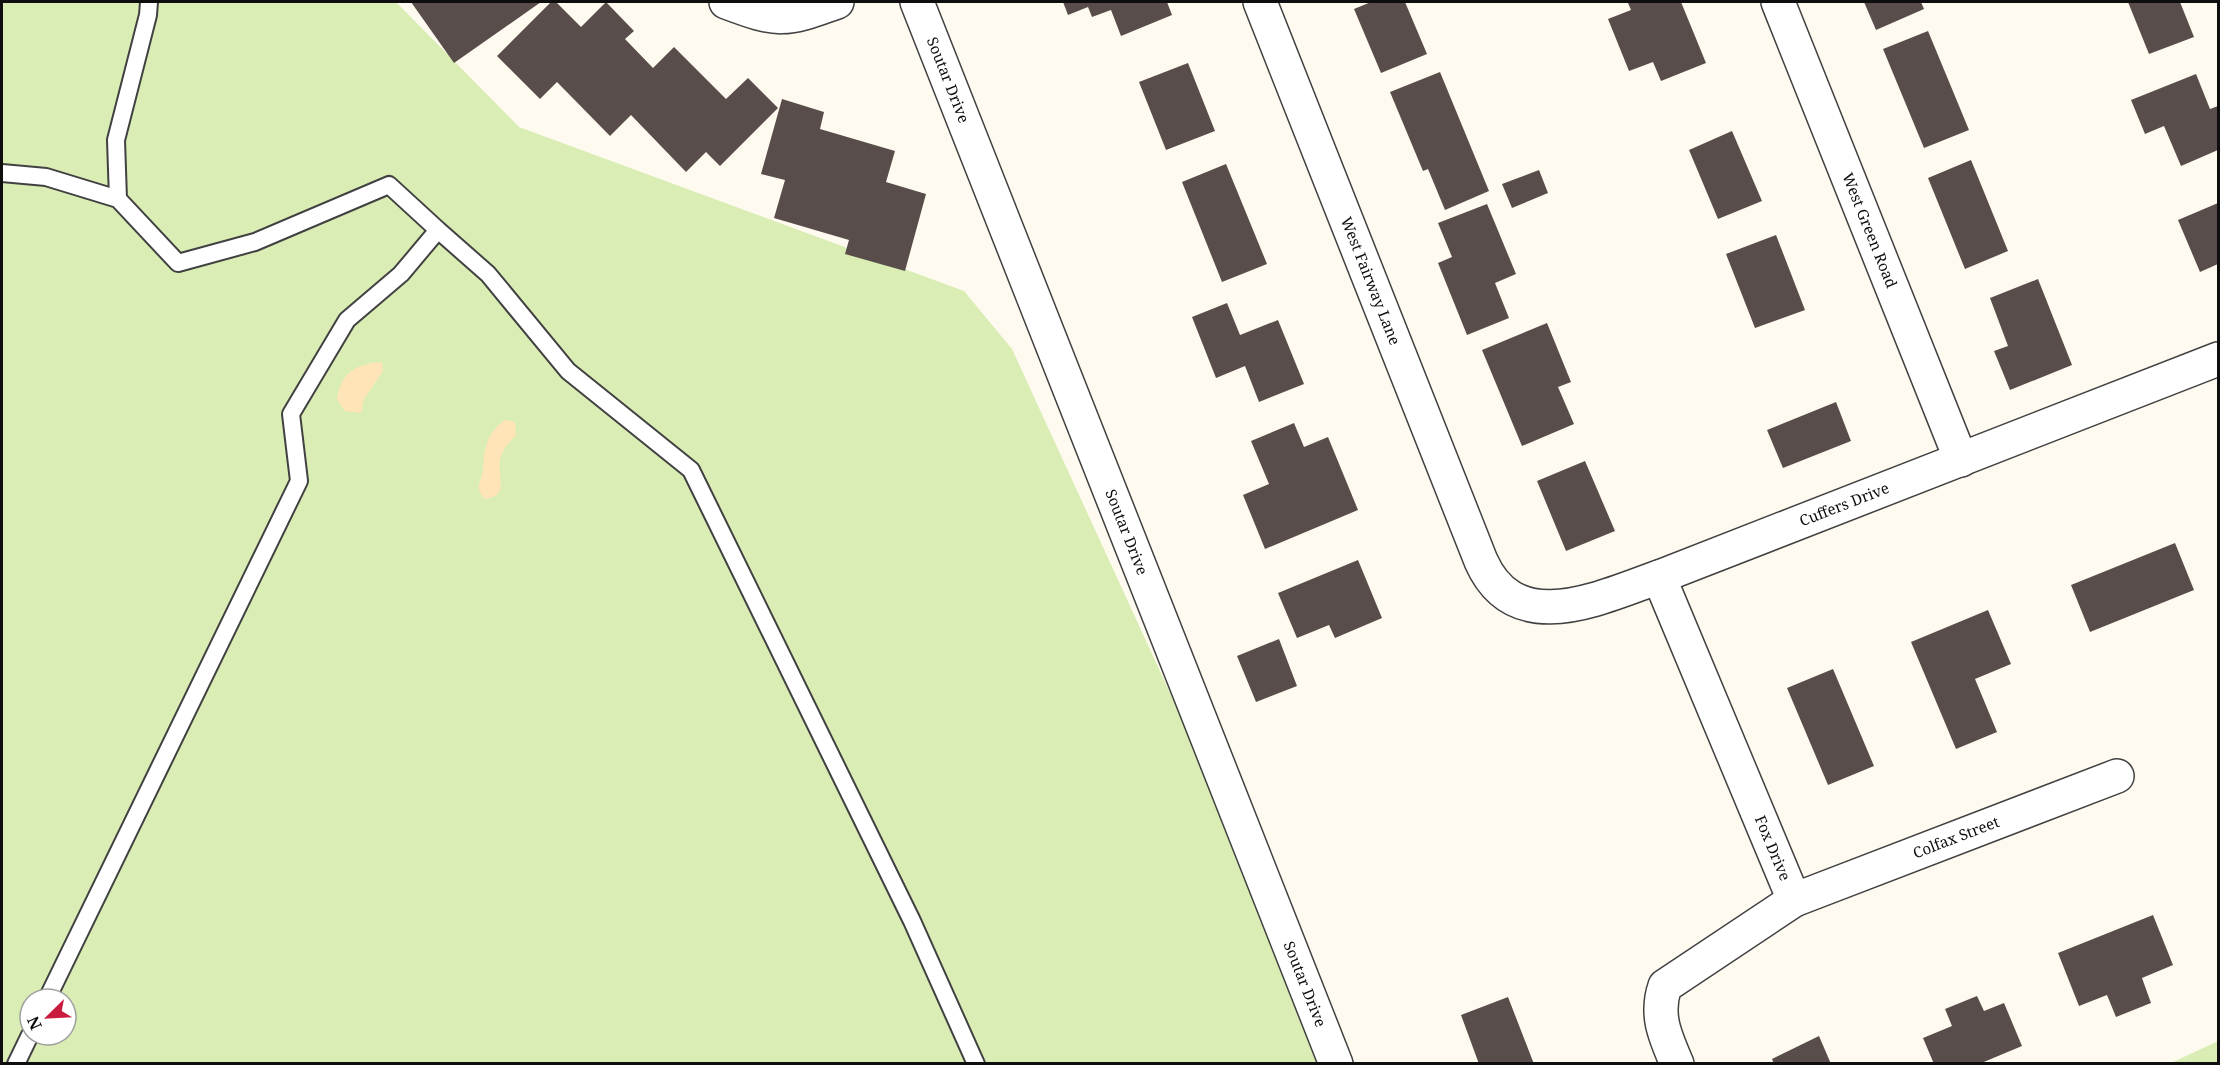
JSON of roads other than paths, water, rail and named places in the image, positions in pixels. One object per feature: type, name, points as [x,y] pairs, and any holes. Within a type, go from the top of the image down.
[{"type":"street","points":[[726,2],[766,17],[787,18],[837,2]]},
{"type":"street","name":"Soutar Drive","points":[[917,2],[1336,1064]]},
{"type":"street","name":"West Fairway Lane","points":[[1260,2],[1481,561]]},
{"type":"street","name":"West Green Road","points":[[1778,2],[1961,460]]},
{"type":"street","name":"Cuffers Drive","points":[[1481,561],[1486,573],[1514,597],[1546,609],[1578,605],[1659,577],[2218,359]]},
{"type":"street","name":"Fox Drive","points":[[1659,577],[1794,900],[1665,986],[1659,1002],[1661,1026],[1677,1064]]},
{"type":"street","name":"Colfax Street","points":[[1794,900],[2117,776]]},
{"type":"lane","points":[[118,199],[116,140],[148,15],[149,2]]},
{"type":"lane","points":[[2,173],[46,177],[118,199],[178,263],[255,242],[389,185],[488,274],[568,371],[691,470],[912,921],[976,1064]]},
{"type":"lane","points":[[53,987],[299,481],[291,414],[347,320],[400,274],[438,230]]},
{"type":"lane","points":[[16,1064],[24,1047]]}]
